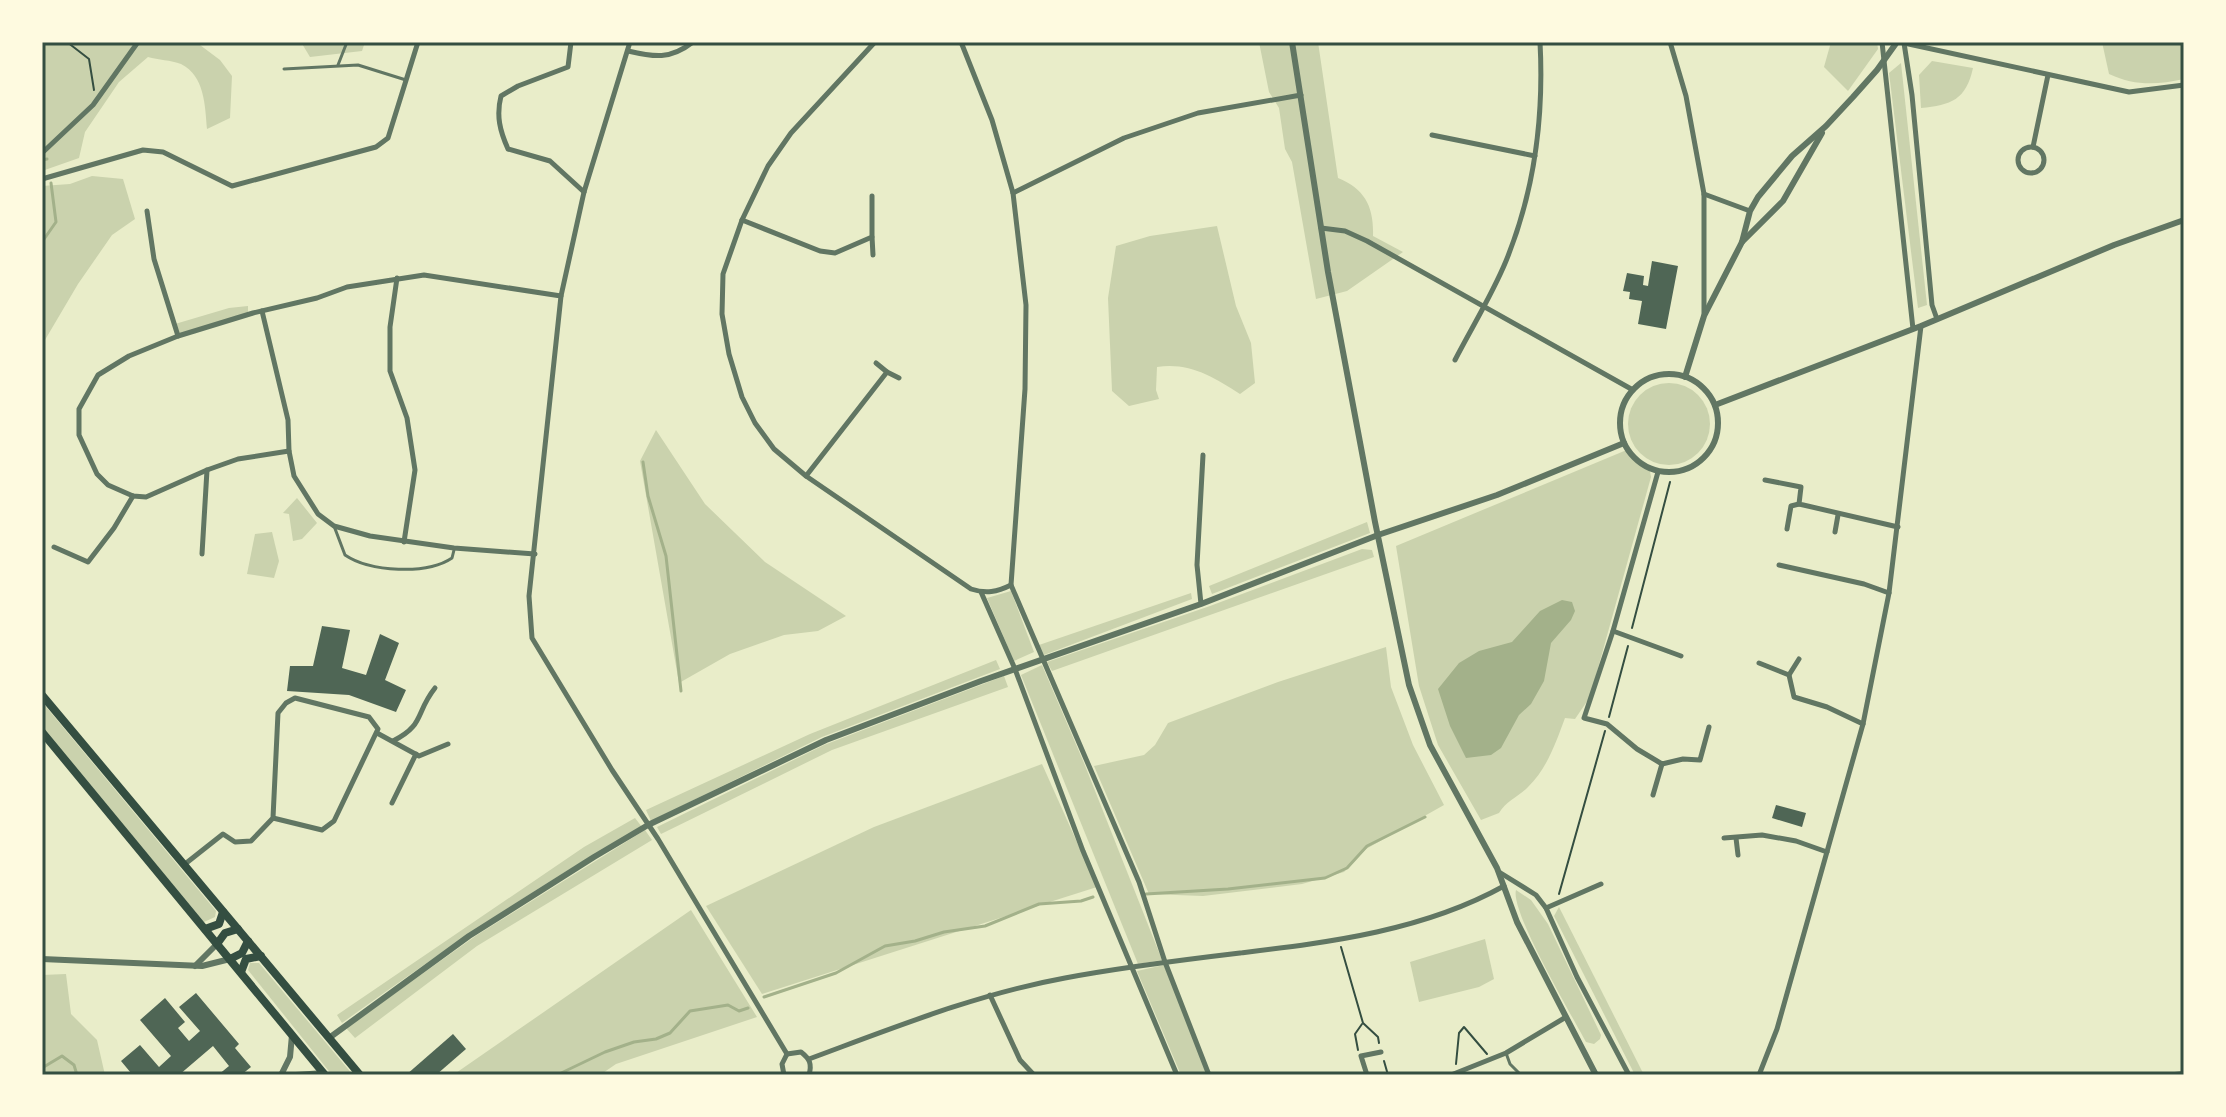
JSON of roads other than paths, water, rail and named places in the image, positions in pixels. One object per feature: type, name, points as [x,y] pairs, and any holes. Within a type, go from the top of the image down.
[{"type":"highway","points":[[42,695],[360,1075]]},
{"type":"highway","points":[[42,732],[325,1074]]},
{"type":"highway","points":[[205,929],[219,924],[223,912]]},
{"type":"highway","points":[[217,944],[225,933],[238,929]]},
{"type":"highway","points":[[230,959],[242,953],[248,941]]},
{"type":"highway","points":[[241,972],[246,959],[261,956]]},
{"type":"street","points":[[42,153],[93,105],[138,42]]},
{"type":"street","points":[[42,179],[143,150],[163,152],[232,186],[383,143],[388,138],[418,42]]},
{"type":"street","points":[[571,42],[568,67],[518,86],[501,96],[498,110],[500,131],[508,149],[550,161],[584,192]]},
{"type":"street","points":[[630,42],[584,192],[561,296],[529,596],[532,638],[787,1054]]},
{"type":"street","points":[[628,51],[658,58],[670,56],[693,42]]},
{"type":"street","points":[[875,42],[791,133],[768,166],[742,220],[723,274],[722,314],[729,354],[742,397],[755,423],[774,449],[806,476],[949,576],[981,592],[998,591],[1011,585]]},
{"type":"street","points":[[961,42],[992,120],[1013,193],[1026,305],[1011,585],[1139,882],[1165,962],[1209,1075]]},
{"type":"street","points":[[1292,42],[1321,228],[1378,535],[1414,700],[1430,745],[1498,871],[1517,922],[1596,1075]]},
{"type":"street","points":[[1455,360],[1506,261],[1526,203],[1540,119],[1540,42]]},
{"type":"street","points":[[1670,42],[1686,96],[1704,194],[1704,316]]},
{"type":"street","points":[[1882,42],[1913,329]]},
{"type":"street","points":[[1685,377],[1704,316],[1742,242],[1750,211],[1758,197],[1792,156],[1826,126],[1897,42]]},
{"type":"street","points":[[1937,319],[1932,305],[1904,42],[2129,92],[2184,85]]},
{"type":"street","points":[[2033,147],[2048,75]]},
{"type":"street","points":[[1013,193],[1124,138],[1198,113],[1301,95]]},
{"type":"street","points":[[1742,242],[1783,201],[1826,126]]},
{"type":"street","points":[[1432,135],[1535,156]]},
{"type":"street","points":[[2033,147],[2043,155],[2043,163],[2035,172],[2026,172],[2018,158],[2025,148],[2033,147]]},
{"type":"street","points":[[1704,194],[1750,211]]},
{"type":"street","points":[[872,196],[873,255]]},
{"type":"street","points":[[147,211],[154,259],[178,336]]},
{"type":"street","points":[[742,220],[820,251],[835,253],[872,237]]},
{"type":"street","points":[[1715,405],[1921,326],[2114,245],[2184,220]]},
{"type":"street","points":[[1321,228],[1345,231],[1367,241],[1633,390]]},
{"type":"street","points":[[289,451],[238,459],[146,497],[133,496],[108,485],[97,474],[79,435],[79,409],[98,375],[129,356],[178,336],[347,287],[424,275],[561,296]]},
{"type":"street","points":[[397,278],[390,327],[390,371],[407,418],[415,470],[404,542]]},
{"type":"street","points":[[262,311],[288,420],[289,451],[299,487],[318,514],[334,526],[404,542],[535,554]]},
{"type":"street","points":[[1759,1075],[1777,1029],[1863,724],[1889,593],[1921,326]]},
{"type":"street","points":[[876,363],[899,378]]},
{"type":"street","points":[[806,476],[887,372]]},
{"type":"street","points":[[1663,374],[1685,377],[1702,386],[1715,405],[1718,434],[1703,459],[1687,470],[1658,472],[1636,460],[1624,443],[1620,418],[1633,390],[1652,377],[1663,374]]},
{"type":"street","points":[[329,1038],[469,936],[648,825],[826,740],[1201,604],[1378,535],[1497,495],[1624,443]]},
{"type":"street","points":[[1201,604],[1197,565],[1203,455]]},
{"type":"street","points":[[202,554],[207,470]]},
{"type":"street","points":[[1658,472],[1613,631],[1584,718],[1607,724],[1637,749],[1662,764],[1683,759],[1700,760],[1709,727]]},
{"type":"street","points":[[1765,480],[1801,487],[1799,504]]},
{"type":"street","points":[[54,547],[88,562],[133,496]]},
{"type":"street","points":[[1787,529],[1791,506],[1799,504],[1898,527]]},
{"type":"street","points":[[1835,532],[1838,515]]},
{"type":"street","points":[[1779,565],[1864,584],[1889,593]]},
{"type":"street","points":[[981,592],[1015,669],[1083,851],[1177,1075]]},
{"type":"street","points":[[1613,631],[1631,635],[1681,656]]},
{"type":"street","points":[[1799,659],[1789,675],[1794,697],[1827,707],[1863,724]]},
{"type":"street","points":[[1759,663],[1789,675]]},
{"type":"street","points":[[392,742],[415,728],[423,705],[435,688]]},
{"type":"street","points":[[185,864],[223,834],[235,842],[251,841],[273,818],[278,713],[286,703],[295,698],[369,717],[375,723],[377,733],[334,821],[322,830],[273,818]]},
{"type":"street","points":[[377,733],[419,756],[448,744]]},
{"type":"street","points":[[392,803],[416,754]]},
{"type":"street","points":[[1653,795],[1662,764]]},
{"type":"street","points":[[1724,838],[1762,835],[1796,841],[1827,852]]},
{"type":"street","points":[[1736,838],[1738,855]]},
{"type":"street","points":[[1498,871],[1536,895],[1546,908],[1577,977],[1629,1075]]},
{"type":"street","points":[[1546,908],[1601,884]]},
{"type":"street","points":[[809,1059],[990,995],[1064,978],[1165,962],[1339,941],[1428,917],[1504,886]]},
{"type":"street","points":[[195,966],[217,944]]},
{"type":"street","points":[[42,959],[195,966],[230,959]]},
{"type":"street","points":[[990,995],[1020,1060],[1034,1075]]},
{"type":"street","points":[[1453,1074],[1506,1053],[1566,1017]]},
{"type":"street","points":[[281,1075],[290,1057],[292,1035]]},
{"type":"street","points":[[787,1054],[801,1052],[809,1059],[809,1075]]},
{"type":"street","points":[[1367,1075],[1361,1056],[1381,1052]]},
{"type":"street","points":[[782,1074],[782,1064],[787,1054]]},
{"type":"street","points":[[296,1075],[325,1074]]},
{"type":"street","points":[[2175,1075],[2184,1074]]},
{"type":"lane","points":[[338,66],[347,42]]},
{"type":"lane","points":[[284,69],[358,65],[406,80]]},
{"type":"lane","points":[[334,526],[345,555],[369,567],[436,566],[452,558],[454,548]]},
{"type":"lane","points":[[1506,1053],[1510,1064],[1521,1075]]},
{"type":"waterway","points":[[42,160],[47,159]]},
{"type":"waterway","points":[[42,242],[56,222],[51,183]]},
{"type":"waterway","points":[[643,462],[648,496],[666,556],[681,691]]},
{"type":"waterway","points":[[1146,894],[1325,878],[1347,868],[1367,846],[1425,817]]},
{"type":"waterway","points":[[764,997],[836,973],[885,946],[985,926],[1039,904],[1081,901],[1093,897]]},
{"type":"waterway","points":[[557,1075],[605,1052],[670,1033],[690,1011],[728,1005],[739,1011],[748,1008]]},
{"type":"waterway","points":[[42,1068],[62,1056],[74,1065],[77,1075]]}]
